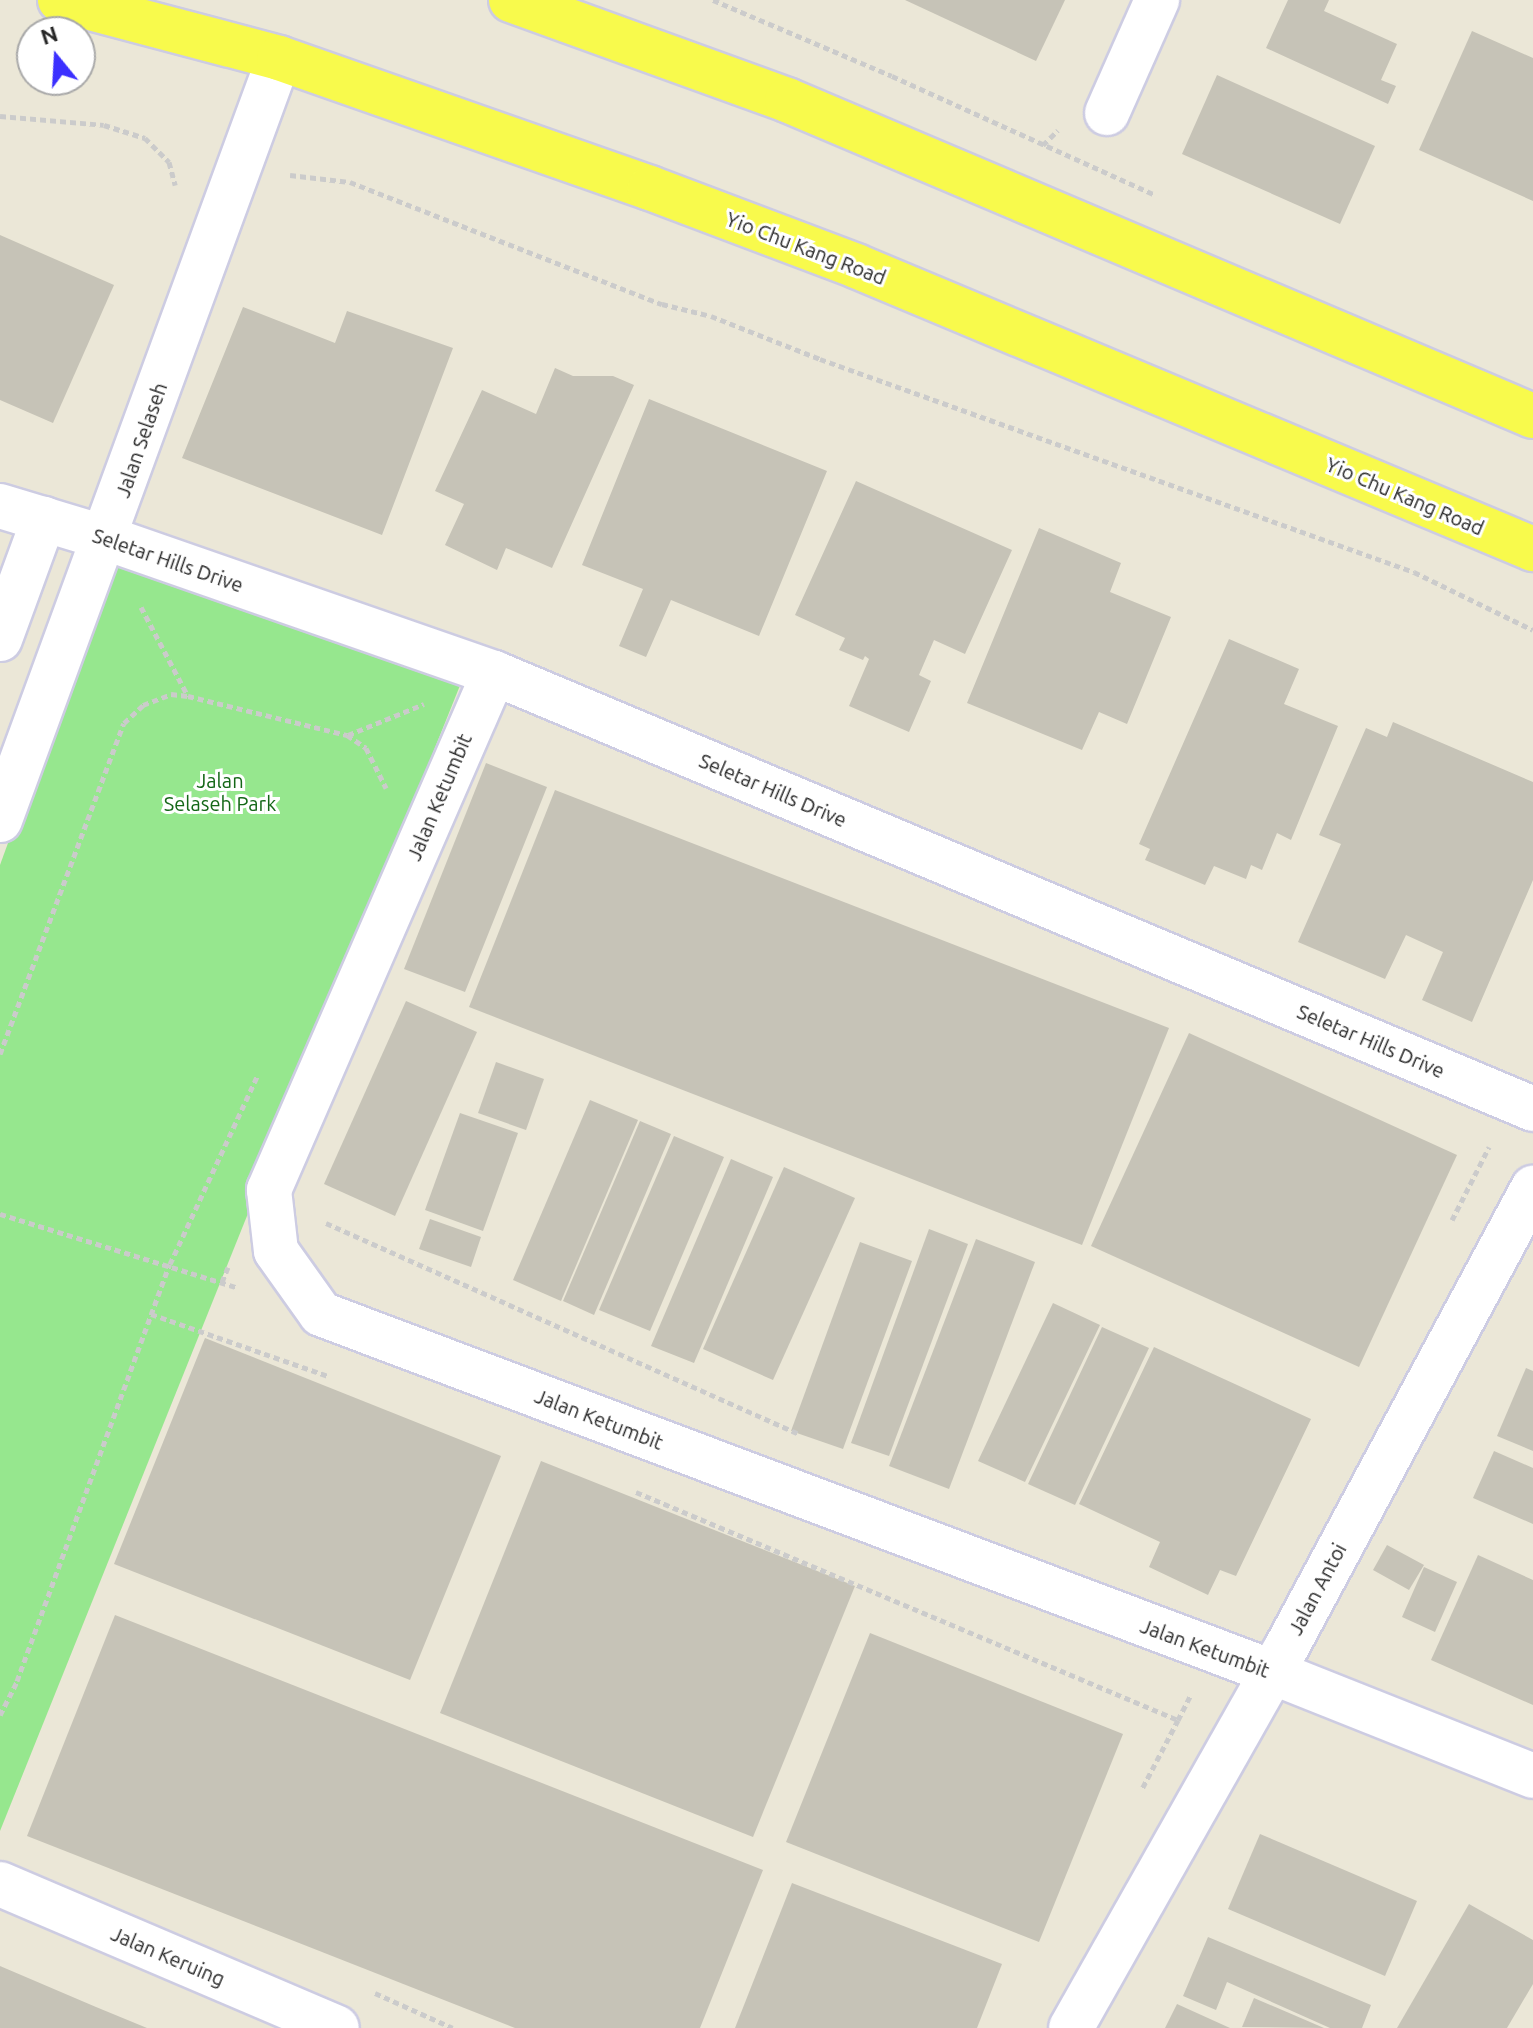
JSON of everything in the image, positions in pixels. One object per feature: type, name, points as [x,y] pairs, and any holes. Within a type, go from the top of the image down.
[{"type":"main road","name":"Yio Chu Kang Road","points":[[60,0],[279,58],[650,188],[856,266],[1533,549]]},
{"type":"main road","points":[[511,0],[787,100],[1533,416]]},
{"type":"street","points":[[1107,113],[1157,0]]},
{"type":"street","name":"Jalan Selaseh","points":[[0,820],[106,538],[279,58]]},
{"type":"street","name":"Seletar Hills Drive","points":[[0,506],[106,538],[488,686],[1533,1109]]},
{"type":"street","points":[[0,639],[44,519]]},
{"type":"street","name":"Jalan Ketumbit","points":[[488,686],[269,1190],[276,1251],[321,1314],[1272,1672],[1533,1776]]},
{"type":"street","name":"Jalan Antoi","points":[[1071,2028],[1272,1672],[1533,1188]]},
{"type":"street","name":"Jalan Keruing","points":[[0,1884],[337,2028]]},
{"type":"path","points":[[713,0],[892,76],[1168,201]]},
{"type":"path","points":[[0,116],[104,125],[145,138],[169,162],[177,194]]},
{"type":"path","points":[[278,173],[350,182],[662,304],[711,316],[849,370],[1414,572],[1533,630]]},
{"type":"path","points":[[139,604],[188,696]]},
{"type":"path","points":[[347,735],[458,690],[488,686]]},
{"type":"path","points":[[0,1054],[124,723],[143,705],[157,698],[188,696],[347,735],[366,748],[378,767],[386,788],[383,800]]},
{"type":"path","points":[[0,1715],[13,1692],[170,1264],[262,1066]]},
{"type":"path","points":[[1445,1235],[1494,1138]]},
{"type":"path","points":[[0,1214],[170,1264],[321,1314]]},
{"type":"path","points":[[313,1218],[804,1437]]},
{"type":"path","points":[[151,1314],[330,1377]]},
{"type":"path","points":[[626,1488],[1178,1720],[1141,1792]]},
{"type":"green space","name":"Jalan Selaseh Park","points":[[113,555],[463,678],[0,1831],[0,865]]},
{"type":"building","points":[[905,0],[1065,0],[1036,61]]},
{"type":"building","points":[[1288,0],[1329,0],[1324,11],[1397,44],[1381,80],[1396,86],[1388,104],[1266,48]]},
{"type":"building","points":[[1472,31],[1533,58],[1533,201],[1419,150]]},
{"type":"building","points":[[1217,75],[1375,146],[1340,224],[1182,154]]},
{"type":"building","points":[[0,235],[114,285],[53,423],[0,400]]},
{"type":"building","points":[[243,307],[335,343],[347,311],[453,348],[382,535],[182,458]]},
{"type":"building","points":[[555,368],[573,376],[613,376],[634,385],[552,568],[506,548],[497,570],[445,545],[464,504],[435,491],[482,390],[536,414]]},
{"type":"building","points":[[649,399],[827,471],[759,636],[671,600],[646,657],[619,646],[643,589],[582,565]]},
{"type":"building","points":[[856,481],[1012,550],[965,654],[934,640],[919,675],[931,681],[909,732],[849,706],[869,659],[865,656],[863,660],[839,650],[845,638],[795,615]]},
{"type":"building","points":[[1039,528],[1121,563],[1110,592],[1171,617],[1127,724],[1099,712],[1082,750],[967,703]]},
{"type":"building","points":[[1229,639],[1299,669],[1284,704],[1338,726],[1291,840],[1277,833],[1262,870],[1251,865],[1246,879],[1214,866],[1205,885],[1145,860],[1150,849],[1139,844]]},
{"type":"building","points":[[1393,722],[1533,782],[1533,880],[1472,1022],[1422,1000],[1443,952],[1406,935],[1385,979],[1298,942],[1341,844],[1319,835],[1366,728],[1387,737]]},
{"type":"building","points":[[486,763],[547,787],[465,992],[404,969]]},
{"type":"building","points":[[555,790],[1169,1028],[1082,1245],[469,1007]]},
{"type":"building","points":[[406,1001],[477,1032],[395,1216],[324,1184]]},
{"type":"building","points":[[1189,1033],[1457,1155],[1359,1367],[1091,1246]]},
{"type":"building","points":[[496,1062],[544,1079],[526,1130],[478,1113]]},
{"type":"building","points":[[590,1100],[638,1120],[561,1301],[513,1280]]},
{"type":"building","points":[[460,1113],[518,1133],[483,1231],[425,1210]]},
{"type":"building","points":[[640,1121],[671,1134],[594,1315],[563,1301]]},
{"type":"building","points":[[674,1136],[724,1157],[650,1331],[599,1310]]},
{"type":"building","points":[[731,1159],[773,1177],[694,1363],[651,1346]]},
{"type":"building","points":[[784,1167],[855,1198],[773,1380],[703,1349]]},
{"type":"building","points":[[430,1219],[481,1237],[471,1267],[419,1249]]},
{"type":"building","points":[[929,1229],[968,1244],[889,1456],[851,1443]]},
{"type":"building","points":[[976,1239],[1035,1262],[949,1489],[889,1466]]},
{"type":"building","points":[[860,1242],[912,1261],[843,1449],[791,1431]]},
{"type":"building","points":[[1053,1303],[1100,1325],[1025,1482],[978,1461]]},
{"type":"building","points":[[1102,1327],[1149,1348],[1075,1505],[1028,1484]]},
{"type":"building","points":[[205,1338],[501,1456],[410,1680],[114,1564]]},
{"type":"building","points":[[1154,1347],[1311,1419],[1236,1576],[1220,1570],[1208,1595],[1149,1567],[1160,1542],[1079,1504]]},
{"type":"building","points":[[1526,1368],[1533,1371],[1533,1451],[1497,1436]]},
{"type":"building","points":[[1494,1451],[1533,1468],[1533,1524],[1473,1498]]},
{"type":"building","points":[[541,1461],[855,1586],[753,1837],[440,1713]]},
{"type":"building","points":[[1387,1545],[1424,1565],[1409,1590],[1373,1570]]},
{"type":"building","points":[[1478,1555],[1533,1580],[1533,1705],[1431,1660]]},
{"type":"building","points":[[1424,1567],[1457,1582],[1435,1632],[1402,1617]]},
{"type":"building","points":[[115,1615],[763,1870],[700,2028],[515,2028],[27,1836]]},
{"type":"building","points":[[870,1633],[1123,1734],[1039,1942],[786,1842]]},
{"type":"building","points":[[1260,1834],[1417,1901],[1385,1976],[1228,1909]]},
{"type":"building","points":[[792,1883],[1002,1964],[977,2028],[735,2028]]},
{"type":"building","points":[[1469,1904],[1533,1940],[1533,1984],[1507,2028],[1397,2028]]},
{"type":"building","points":[[1208,1937],[1371,2005],[1362,2028],[1330,2028],[1227,1982],[1216,2010],[1183,1996]]},
{"type":"building","points":[[0,1966],[96,2007],[147,2028],[0,2028]]},
{"type":"building","points":[[1254,1998],[1324,2028],[1242,2027]]},
{"type":"building","points":[[1177,2004],[1230,2028],[1165,2028]]}]
